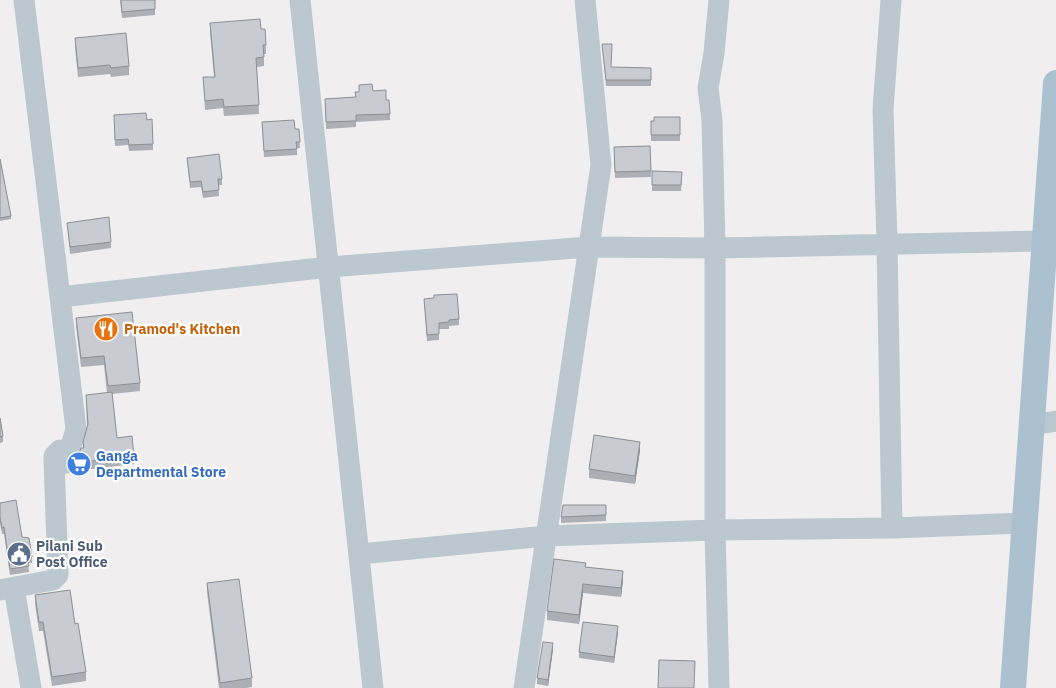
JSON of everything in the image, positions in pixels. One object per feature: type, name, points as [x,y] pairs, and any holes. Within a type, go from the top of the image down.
[{"type":"main road","points":[[1013,688],[1025,523],[1044,423],[1044,240],[1056,83]]},
{"type":"street","points":[[24,0],[76,430],[66,463],[60,450],[54,456],[58,575],[53,580],[7,589],[31,688]]},
{"type":"street","points":[[300,0],[330,267],[373,688]]},
{"type":"street","points":[[524,688],[601,165],[585,0]]},
{"type":"street","points":[[719,0],[714,53],[708,88],[712,120],[715,248],[715,530],[719,688]]},
{"type":"street","points":[[891,0],[883,109],[892,528]]},
{"type":"street","points":[[60,297],[330,267],[589,247],[715,248],[1044,240]]},
{"type":"street","points":[[360,554],[546,536],[1025,523]]},
{"type":"building","points":[[121,0],[155,0],[155,9],[122,12]]},
{"type":"building","points":[[260,19],[261,29],[265,29],[266,45],[263,45],[264,57],[256,58],[259,105],[224,107],[223,99],[205,101],[203,77],[215,77],[210,23]]},
{"type":"building","points":[[126,33],[129,66],[111,68],[110,65],[78,68],[75,38]]},
{"type":"building","points":[[602,44],[612,44],[611,67],[651,68],[651,80],[606,80]]},
{"type":"building","points":[[372,84],[373,91],[386,90],[386,100],[389,100],[390,114],[356,115],[356,121],[326,122],[325,99],[356,97],[355,92],[359,92],[359,85]]},
{"type":"building","points":[[146,113],[147,120],[152,119],[153,144],[129,145],[128,139],[115,140],[114,115]]},
{"type":"building","points":[[654,117],[680,117],[680,135],[651,135],[651,121],[654,121]]},
{"type":"building","points":[[294,120],[295,129],[299,129],[300,142],[296,142],[297,149],[264,151],[262,122]]},
{"type":"building","points":[[650,146],[651,171],[615,172],[614,147]]},
{"type":"building","points":[[219,154],[222,179],[218,179],[219,190],[203,192],[201,181],[190,182],[187,158]]},
{"type":"building","points":[[0,159],[11,216],[0,218]]},
{"type":"building","points":[[652,171],[682,172],[681,185],[652,185]]},
{"type":"building","points":[[109,217],[111,242],[70,247],[67,223]]},
{"type":"building","points":[[457,294],[459,319],[439,323],[439,334],[427,335],[424,299],[434,298],[434,295]]},
{"type":"building","points":[[132,312],[140,383],[108,386],[104,356],[81,358],[76,318]]},
{"type":"building","points":[[112,392],[117,438],[132,436],[134,456],[75,463],[81,448],[84,448],[83,442],[88,424],[86,395]]},
{"type":"building","points":[[0,418],[3,436],[0,437]]},
{"type":"building","points":[[594,435],[640,442],[635,476],[589,469]]},
{"type":"building","points":[[16,500],[22,537],[29,538],[32,557],[27,557],[29,566],[10,569],[4,527],[2,528],[0,517],[0,503]]},
{"type":"building","points":[[563,505],[606,505],[606,515],[561,517]]},
{"type":"building","points":[[554,559],[586,563],[585,567],[623,571],[621,588],[583,584],[579,615],[547,611]]},
{"type":"building","points":[[239,579],[252,678],[220,683],[207,583]]},
{"type":"building","points":[[70,590],[75,624],[78,623],[86,672],[52,677],[43,622],[39,622],[35,595]]},
{"type":"building","points":[[583,622],[618,626],[614,657],[579,652]]},
{"type":"building","points":[[543,642],[553,643],[548,680],[537,678]]},
{"type":"building","points":[[659,660],[695,661],[694,688],[658,688]]},
{"type":"place","name":"Pramod's Kitchen","points":[[106,329]]},
{"type":"place","name":"Ganga Departmental Store","points":[[79,464]]},
{"type":"place","name":"Pilani Sub Post Office","points":[[19,554]]}]
